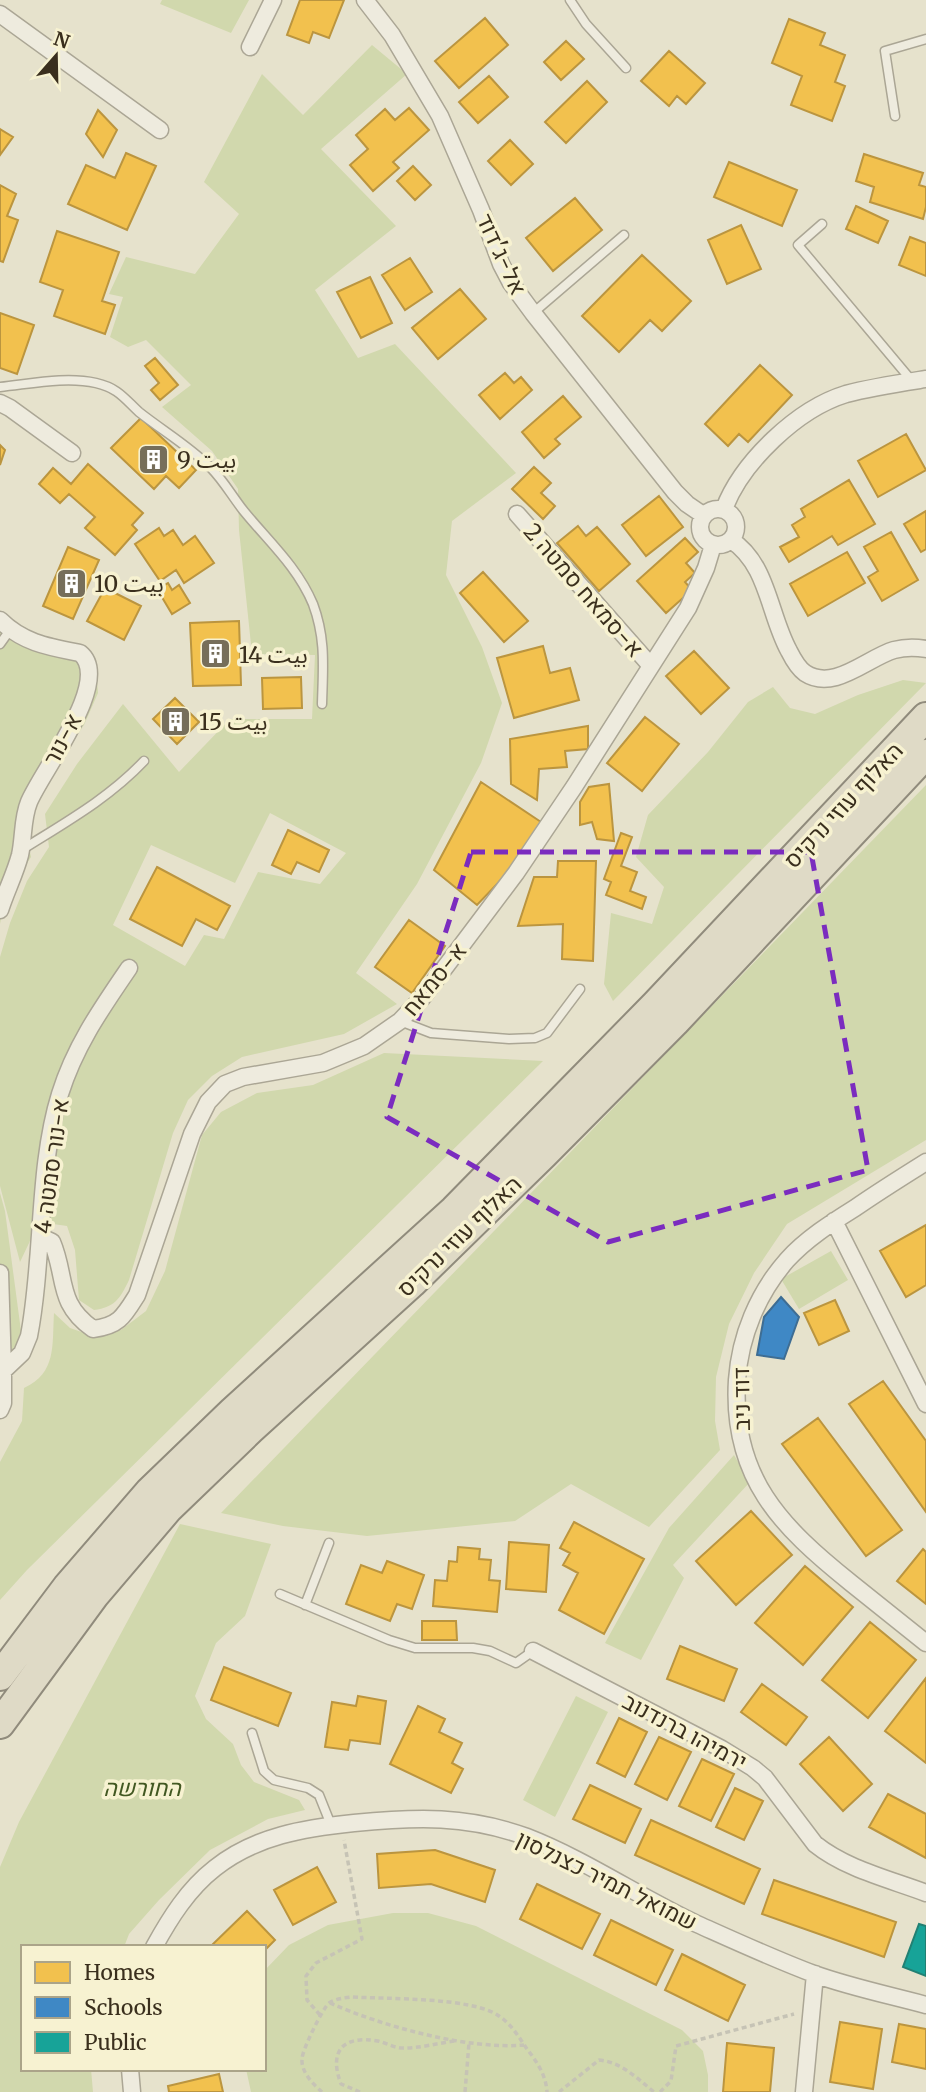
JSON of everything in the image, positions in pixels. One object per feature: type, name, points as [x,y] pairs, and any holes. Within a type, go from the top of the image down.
[{"type":"highway","name":"האלוף עוזי נרקיס","points":[[4,1719],[94,1596],[168,1508],[412,1283],[675,1022],[874,789],[926,717]]},
{"type":"highway","name":"האלוף עוזי נרקיס","points":[[0,1676],[67,1587],[150,1491],[233,1411],[454,1210],[656,1004],[874,789],[926,754]]},
{"type":"highway","points":[[0,1650],[67,1587]]},
{"type":"street","points":[[250,47],[273,0]]},
{"type":"street","name":"אל-ג'דוד","points":[[365,0],[392,35],[440,116],[511,283],[674,492],[703,515]]},
{"type":"street","points":[[0,14],[160,130]]},
{"type":"street","points":[[724,509],[741,474],[783,431],[800,418],[845,395],[919,380]]},
{"type":"street","points":[[0,403],[72,453]]},
{"type":"street","points":[[713,509],[724,509],[736,522],[735,535],[726,544],[713,545],[707,542],[700,531],[701,520],[703,515],[713,509]]},
{"type":"street","name":"א-סמאח סמטה 2","points":[[517,514],[651,666]]},
{"type":"street","points":[[731,540],[749,555],[756,567],[786,645],[804,672],[817,678],[829,679],[893,650],[912,647],[926,649]]},
{"type":"street","name":"א-סמאח","points":[[41,1237],[52,1242],[58,1255],[62,1283],[79,1320],[93,1329],[105,1327],[124,1316],[137,1295],[192,1134],[208,1102],[225,1084],[255,1075],[323,1063],[364,1046],[400,1021],[422,998],[516,873],[574,787],[688,608],[713,545]]},
{"type":"street","name":"א-נור","points":[[0,910],[16,870],[28,804],[78,712],[87,688],[89,668],[86,658],[80,653],[28,640],[5,625]]},
{"type":"street","name":"א-נור סמטה 4","points":[[3,1371],[22,1353],[29,1336],[52,1123],[60,1092],[85,1033],[129,968]]},
{"type":"street","name":"דוד ניב","points":[[926,1161],[834,1221],[788,1259],[768,1285],[754,1310],[744,1338],[736,1397],[744,1455],[771,1506],[812,1552],[926,1643]]},
{"type":"street","points":[[834,1221],[926,1404]]},
{"type":"street","points":[[0,1273],[3,1371],[3,1403],[0,1410]]},
{"type":"street","name":"ירמיהו ברנדנוב","points":[[533,1651],[722,1749],[753,1768],[765,1778],[815,1844],[825,1853],[839,1861],[926,1893]]},
{"type":"street","name":"שמואל תמיר כצנלסון","points":[[155,1945],[178,1907],[197,1884],[225,1861],[257,1844],[280,1835],[336,1825],[406,1818],[440,1818],[496,1828],[526,1837],[694,1922],[817,1977],[926,2005]]},
{"type":"street","points":[[804,2092],[817,1977]]},
{"type":"street","points":[[130,2071],[132,2092]]},
{"type":"lane","points":[[570,0],[586,24],[626,68]]},
{"type":"lane","points":[[895,116],[885,51],[926,39]]},
{"type":"lane","points":[[822,224],[798,245],[919,380]]},
{"type":"lane","points":[[533,313],[624,235]]},
{"type":"lane","points":[[0,387],[66,381],[96,383],[120,392],[139,411],[181,441],[213,470],[244,511],[282,552],[298,574],[313,604],[323,641],[322,704]]},
{"type":"lane","points":[[0,644],[5,625]]},
{"type":"lane","points":[[21,850],[94,805],[144,761]]},
{"type":"lane","points":[[400,1021],[431,1033],[509,1039],[535,1038],[547,1033],[580,989]]},
{"type":"lane","points":[[305,1605],[329,1543]]},
{"type":"lane","points":[[280,1594],[389,1640],[415,1648],[473,1648],[490,1651],[516,1663],[533,1651]]},
{"type":"lane","points":[[252,1733],[264,1771],[275,1780],[308,1788],[319,1795],[336,1825]]},
{"type":"path","points":[[320,2016],[307,2000],[306,1976],[316,1963],[362,1939],[336,1825]]},
{"type":"path","points":[[321,2092],[306,2074],[302,2059],[320,2016],[330,2003],[351,1997],[469,2004],[497,2014],[510,2025],[539,2065],[547,2092]]},
{"type":"path","points":[[330,2003],[408,2029],[469,2043],[502,2047],[524,2045]]},
{"type":"path","points":[[660,2092],[671,2081],[676,2046],[812,2009]]},
{"type":"path","points":[[360,2092],[341,2084],[336,2070],[337,2054],[345,2043],[359,2040],[378,2041],[403,2049],[457,2040]]},
{"type":"path","points":[[465,2092],[469,2043]]},
{"type":"path","points":[[559,2092],[599,2060],[610,2061],[632,2073],[654,2092]]},
{"type":"highlighted area","points":[[471,852],[811,852],[868,1170],[608,1242],[387,1117]]},
{"type":"green space","points":[[162,0],[249,0],[231,33],[160,4]]},
{"type":"green space","points":[[372,45],[407,74],[321,149],[396,226],[315,290],[358,358],[395,344],[516,473],[452,521],[446,575],[482,647],[502,703],[481,763],[417,884],[356,973],[397,1004],[344,1034],[242,1057],[212,1076],[188,1100],[173,1133],[129,1280],[116,1301],[107,1307],[94,1310],[79,1300],[75,1250],[67,1226],[39,1222],[20,1262],[0,1186],[0,957],[27,881],[49,847],[45,814],[77,764],[123,704],[179,772],[230,719],[312,719],[315,655],[252,654],[239,530],[238,489],[212,451],[162,407],[191,385],[146,340],[128,347],[110,337],[123,297],[109,294],[126,257],[195,274],[239,214],[204,182],[262,74],[303,115]],"holes":[[[270,813],[346,853],[320,884],[258,872],[224,939],[204,935],[185,966],[113,925],[151,845],[235,883]]]},
{"type":"green space","points":[[0,621],[14,641],[80,649],[95,657],[98,693],[84,725],[39,789],[26,834],[31,857],[5,897],[0,924]]},
{"type":"green space","points":[[903,680],[926,683],[613,1001],[604,984],[611,913],[652,924],[664,887],[636,857],[648,815],[708,752],[748,702],[773,687],[790,708],[815,714],[858,695]]},
{"type":"green space","points":[[926,785],[926,1140],[787,1224],[754,1273],[729,1324],[716,1377],[715,1421],[720,1450],[649,1527],[571,1484],[515,1521],[367,1536],[283,1526],[221,1513]]},
{"type":"green space","points":[[384,1053],[543,1061],[27,1570],[0,1600],[0,1462],[22,1421],[24,1388],[42,1374],[51,1357],[54,1313],[70,1328],[93,1336],[121,1330],[146,1311],[165,1271],[202,1135],[221,1112],[257,1093],[313,1085]]},
{"type":"green space","points":[[0,1193],[5,1211],[21,1331],[0,1391]]},
{"type":"green space","points":[[831,1251],[848,1280],[799,1309],[781,1279]]},
{"type":"green space","points":[[734,1455],[750,1482],[673,1565],[684,1578],[641,1660],[605,1643],[669,1528]]},
{"type":"green space","name":"החורשה","points":[[180,1524],[271,1544],[245,1616],[216,1643],[195,1696],[206,1719],[233,1744],[241,1765],[254,1782],[299,1800],[305,1810],[268,1819],[210,1850],[159,1900],[129,1934],[125,1945],[21,1945],[21,2071],[91,2071],[93,2092],[0,2092],[0,1867],[19,1822]]},
{"type":"green space","points":[[576,1696],[608,1712],[555,1817],[523,1800]]},
{"type":"green space","points":[[393,1913],[428,1913],[476,1926],[682,2030],[703,2051],[708,2092],[251,2092],[246,2071],[266,2071],[266,1969],[289,1945],[328,1925]]},
{"type":"building: Homes","points":[[300,0],[344,0],[329,38],[313,32],[309,43],[287,35]]},
{"type":"building: Homes","points":[[485,18],[508,45],[459,88],[435,61]]},
{"type":"building: Homes","points":[[789,19],[825,33],[820,45],[845,55],[835,82],[845,86],[832,121],[791,105],[802,76],[772,63]]},
{"type":"building: Homes","points":[[566,41],[584,59],[561,80],[544,62]]},
{"type":"building: Homes","points":[[669,51],[705,83],[686,104],[677,96],[669,106],[641,81]]},
{"type":"building: Homes","points":[[489,76],[508,97],[478,123],[459,102]]},
{"type":"building: Homes","points":[[587,81],[607,102],[566,143],[545,122]]},
{"type":"building: Homes","points":[[409,108],[429,130],[393,162],[399,168],[373,191],[350,165],[368,149],[356,135],[385,109],[395,120]]},
{"type":"building: Homes","points":[[98,110],[117,130],[103,157],[86,134]]},
{"type":"building: Homes","points":[[0,129],[13,137],[0,155]]},
{"type":"building: Homes","points":[[510,140],[533,164],[511,185],[488,161]]},
{"type":"building: Homes","points":[[126,153],[156,166],[127,230],[68,204],[86,165],[115,178]]},
{"type":"building: Homes","points":[[864,154],[923,173],[919,185],[926,187],[923,219],[870,202],[874,187],[856,181]]},
{"type":"building: Homes","points":[[729,162],[797,190],[782,226],[714,197]]},
{"type":"building: Homes","points":[[413,166],[431,185],[415,200],[397,181]]},
{"type":"building: Homes","points":[[0,185],[16,194],[7,216],[18,220],[3,262],[0,261]]},
{"type":"building: Homes","points":[[575,198],[602,230],[553,271],[526,238]]},
{"type":"building: Homes","points":[[856,206],[888,221],[878,243],[846,229]]},
{"type":"building: Homes","points":[[741,225],[761,269],[727,284],[708,240]]},
{"type":"building: Homes","points":[[57,231],[119,252],[102,301],[115,305],[105,334],[54,316],[63,290],[40,282]]},
{"type":"building: Homes","points":[[910,237],[926,243],[926,276],[899,265]]},
{"type":"building: Homes","points":[[642,255],[691,301],[662,331],[650,320],[619,352],[582,316]]},
{"type":"building: Homes","points":[[410,258],[432,292],[405,310],[382,275]]},
{"type":"building: Homes","points":[[370,277],[392,323],[361,338],[337,292]]},
{"type":"building: Homes","points":[[460,289],[486,319],[438,359],[412,328]]},
{"type":"building: Homes","points":[[0,313],[34,325],[17,374],[0,368]]},
{"type":"building: Homes","points":[[155,358],[178,385],[160,400],[151,390],[159,383],[145,366]]},
{"type":"building: Homes","points":[[760,365],[792,395],[748,442],[739,434],[728,446],[705,424]]},
{"type":"building: Homes","points":[[505,373],[514,383],[521,377],[532,390],[500,419],[479,395]]},
{"type":"building: Homes","points":[[563,396],[581,417],[555,439],[560,444],[544,458],[522,432]]},
{"type":"building: Homes","name":"بيت 9","points":[[141,418],[196,470],[179,488],[166,476],[154,489],[111,448]]},
{"type":"building: Homes","name":"بيت 9","points":[[141,418],[196,470],[179,488],[166,476],[154,489],[111,448]]},
{"type":"building: Homes","points":[[906,434],[926,470],[878,497],[858,461]]},
{"type":"building: Homes","points":[[0,445],[5,450],[0,465]]},
{"type":"building: Homes","points":[[88,464],[143,513],[132,525],[137,530],[115,555],[85,528],[95,517],[69,494],[60,503],[39,484],[53,468],[71,484]]},
{"type":"building: Homes","points":[[88,464],[143,513],[132,525],[137,530],[115,555],[85,528],[95,517],[69,494],[60,503],[39,484],[53,468],[71,484]]},
{"type":"building: Homes","points":[[534,467],[551,483],[541,493],[555,506],[543,519],[512,489]]},
{"type":"building: Homes","points":[[849,480],[875,524],[838,545],[832,536],[789,562],[780,547],[799,537],[792,525],[805,517],[801,509]]},
{"type":"building: Homes","points":[[659,496],[683,527],[646,556],[622,525]]},
{"type":"building: Homes","points":[[926,511],[926,549],[921,552],[904,524]]},
{"type":"building: Homes","points":[[578,526],[586,536],[597,527],[630,564],[599,591],[557,543]]},
{"type":"building: Homes","points":[[159,528],[164,536],[173,530],[183,545],[195,536],[214,563],[184,583],[176,570],[160,581],[135,544]]},
{"type":"building: Homes","points":[[159,528],[164,536],[173,530],[183,545],[195,536],[214,563],[184,583],[176,570],[160,581],[135,544]]},
{"type":"building: Homes","points":[[891,532],[918,580],[882,601],[868,577],[878,571],[864,547]]},
{"type":"building: Homes","points":[[685,538],[698,552],[686,563],[695,573],[685,582],[692,590],[666,613],[637,581]]},
{"type":"building: Homes","name":"بيت 10","points":[[68,547],[99,560],[73,619],[43,606]]},
{"type":"building: Homes","points":[[847,552],[865,583],[808,616],[790,584]]},
{"type":"building: Homes","points":[[483,572],[528,621],[504,642],[460,593]]},
{"type":"building: Homes","points":[[168,583],[172,590],[179,585],[190,603],[172,614],[157,589]]},
{"type":"building: Homes","points":[[105,588],[141,606],[124,640],[87,621]]},
{"type":"building: Homes","name":"بيت 14","points":[[239,621],[241,685],[193,686],[190,623]]},
{"type":"building: Homes","name":"بيت 14","points":[[239,621],[241,685],[193,686],[190,623]]},
{"type":"building: Homes","points":[[543,646],[550,673],[570,668],[579,700],[514,718],[497,658]]},
{"type":"building: Homes","points":[[694,651],[729,688],[701,714],[666,676]]},
{"type":"building: Homes","points":[[301,677],[302,708],[263,709],[262,678]]},
{"type":"building: Homes","name":"بيت 15","points":[[175,698],[199,722],[177,744],[153,719]]},
{"type":"building: Homes","name":"بيت 15","points":[[175,698],[199,722],[177,744],[153,719]]},
{"type":"building: Homes","points":[[645,717],[679,744],[642,791],[607,763]]},
{"type":"building: Homes","points":[[588,726],[588,749],[565,751],[567,767],[539,769],[537,800],[511,784],[510,739]]},
{"type":"building: Homes","points":[[481,782],[541,822],[521,859],[477,905],[434,870]]},
{"type":"building: Homes","points":[[609,784],[614,841],[597,839],[592,822],[580,825],[580,802],[589,787]]},
{"type":"building: Homes","points":[[288,830],[329,850],[319,872],[297,862],[291,874],[272,865]]},
{"type":"building: Homes","points":[[621,833],[632,837],[621,866],[637,872],[630,891],[646,897],[642,909],[606,895],[611,882],[604,879]]},
{"type":"building: Homes","points":[[558,861],[596,861],[593,961],[562,959],[563,924],[518,926],[534,877],[557,877]]},
{"type":"building: Homes","points":[[157,867],[230,906],[217,930],[196,919],[182,946],[130,919]]},
{"type":"building: Homes","points":[[409,920],[445,946],[412,993],[375,967]]},
{"type":"building: Homes","points":[[926,1225],[926,1285],[906,1297],[880,1251]]},
{"type":"building: Homes","points":[[835,1300],[849,1331],[819,1345],[804,1313]]},
{"type":"building: Homes","points":[[883,1381],[926,1441],[926,1512],[849,1404]]},
{"type":"building: Homes","points":[[818,1418],[902,1530],[866,1556],[782,1444]]},
{"type":"building: Homes","points":[[751,1511],[792,1555],[736,1605],[696,1561]]},
{"type":"building: Homes","points":[[574,1522],[644,1559],[604,1634],[559,1610],[578,1573],[563,1565],[570,1553],[560,1548]]},
{"type":"building: Homes","points":[[509,1542],[549,1545],[546,1592],[506,1589]]},
{"type":"building: Homes","points":[[458,1547],[480,1549],[479,1559],[491,1560],[489,1580],[500,1581],[497,1612],[433,1606],[435,1580],[447,1581],[449,1561],[457,1562]]},
{"type":"building: Homes","points":[[923,1549],[926,1552],[926,1604],[897,1581]]},
{"type":"building: Homes","points":[[387,1561],[424,1575],[412,1609],[397,1604],[390,1621],[346,1604],[361,1565],[382,1573]]},
{"type":"building: Homes","points":[[805,1566],[853,1607],[803,1665],[755,1623]]},
{"type":"building: Homes","points":[[422,1621],[456,1621],[457,1640],[422,1640]]},
{"type":"building: Homes","points":[[870,1622],[916,1660],[868,1718],[822,1680]]},
{"type":"building: Homes","points":[[680,1646],[737,1669],[724,1701],[667,1679]]},
{"type":"building: Homes","points":[[224,1667],[291,1693],[278,1726],[211,1700]]},
{"type":"building: Homes","points":[[926,1678],[926,1763],[885,1731]]},
{"type":"building: Homes","points":[[762,1684],[807,1717],[786,1745],[741,1712]]},
{"type":"building: Homes","points":[[358,1696],[386,1701],[380,1744],[350,1740],[348,1750],[325,1747],[332,1702],[356,1706]]},
{"type":"building: Homes","points":[[418,1706],[445,1719],[439,1732],[462,1743],[452,1763],[463,1769],[451,1793],[390,1764]]},
{"type":"building: Homes","points":[[619,1718],[647,1732],[625,1777],[597,1763]]},
{"type":"building: Homes","points":[[659,1737],[691,1752],[667,1800],[635,1784]]},
{"type":"building: Homes","points":[[829,1737],[872,1784],[843,1811],[800,1764]]},
{"type":"building: Homes","points":[[702,1759],[734,1774],[711,1821],[679,1806]]},
{"type":"building: Homes","points":[[590,1785],[641,1809],[625,1843],[573,1819]]},
{"type":"building: Homes","points":[[735,1788],[763,1801],[744,1840],[716,1827]]},
{"type":"building: Homes","points":[[888,1794],[926,1814],[926,1858],[869,1827]]},
{"type":"building: Homes","points":[[651,1820],[760,1869],[744,1904],[635,1855]]},
{"type":"building: Homes","points":[[435,1850],[495,1870],[485,1902],[431,1884],[379,1888],[377,1854]]},
{"type":"building: Homes","points":[[317,1867],[336,1902],[293,1925],[274,1890]]},
{"type":"building: Homes","points":[[774,1880],[896,1922],[884,1957],[762,1914]]},
{"type":"building: Homes","points":[[537,1884],[600,1914],[582,1949],[520,1919]]},
{"type":"building: Homes","points":[[247,1911],[275,1940],[266,1949],[266,1945],[212,1945]]},
{"type":"building: Homes","points":[[611,1920],[673,1950],[656,1985],[594,1955]]},
{"type":"building: Homes","points":[[682,1954],[745,1985],[728,2021],[665,1990]]},
{"type":"building: Homes","points":[[840,2022],[882,2029],[873,2089],[830,2082]]},
{"type":"building: Homes","points":[[899,2024],[926,2029],[926,2069],[892,2062]]},
{"type":"building: Homes","points":[[727,2043],[774,2048],[770,2092],[723,2092]]},
{"type":"building: Homes","points":[[219,2074],[223,2092],[169,2092],[168,2086]]},
{"type":"building: Schools","points":[[781,1297],[799,1317],[784,1359],[757,1355],[764,1317]]},
{"type":"building: Public","points":[[919,1924],[926,1926],[926,1976],[903,1967]]},
{"type":"place","name":"بيت 9","points":[[154,459]]},
{"type":"place","name":"بيت 10","points":[[71,583]]},
{"type":"place","name":"بيت 14","points":[[216,654]]},
{"type":"place","name":"بيت 15","points":[[176,721]]}]
